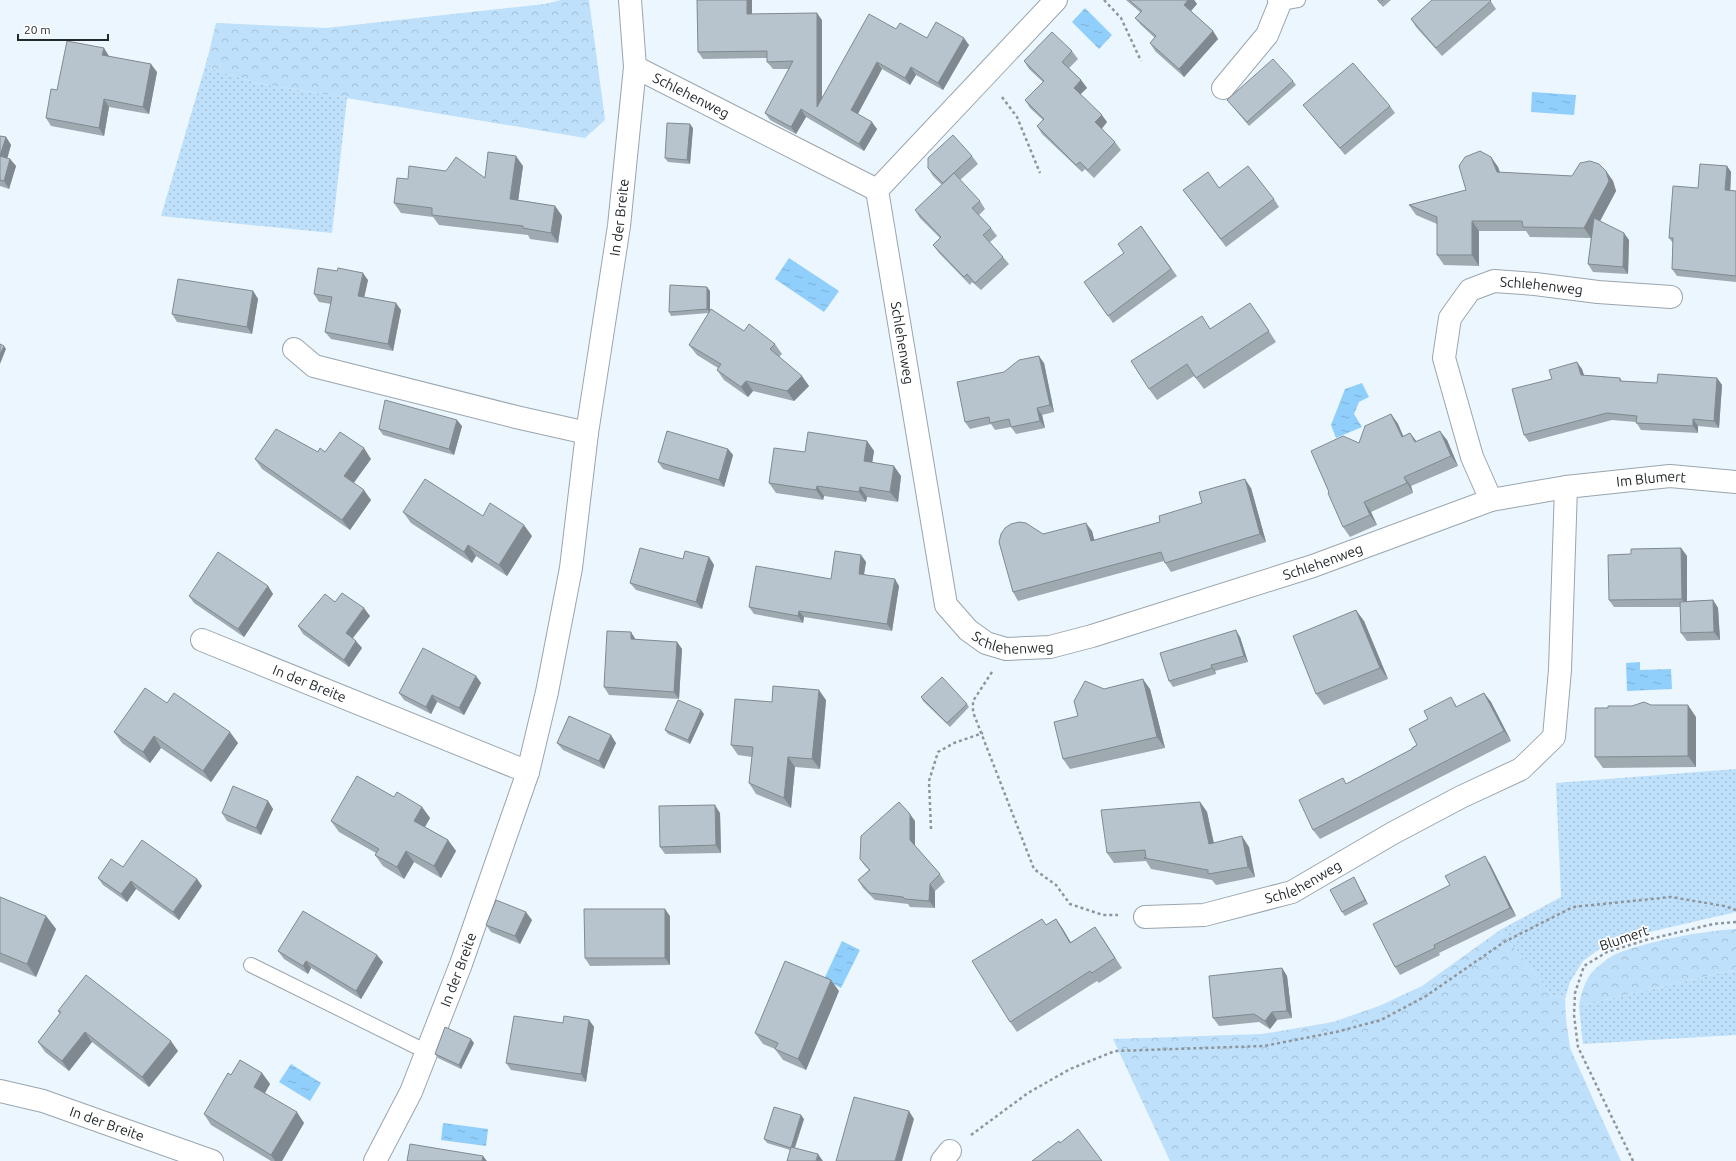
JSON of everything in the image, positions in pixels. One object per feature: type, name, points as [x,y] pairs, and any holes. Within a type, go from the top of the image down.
[{"type":"street","name":"In der Breite","points":[[375,1161],[411,1092],[462,964],[528,772],[547,692],[571,568],[587,433],[619,226],[635,67],[630,0]]},
{"type":"street","points":[[877,190],[1056,0]]},
{"type":"street","points":[[1223,88],[1267,34],[1286,1]]},
{"type":"street","name":"Schlehenweg","points":[[635,67],[877,190],[946,605],[968,630],[986,643],[1006,649],[1050,647],[1092,636],[1313,566],[1491,500],[1566,487],[1560,670],[1554,736],[1521,770],[1461,797],[1393,833],[1292,892],[1204,915],[1145,917]]},
{"type":"street","name":"Schlehenweg","points":[[1491,500],[1472,457],[1444,358],[1450,318],[1470,290],[1494,281],[1535,284],[1598,292],[1671,297]]},
{"type":"street","points":[[294,349],[314,366],[516,417],[587,433]]},
{"type":"street","name":"Im Blumert","points":[[1566,487],[1670,476],[1736,482]]},
{"type":"street","name":"In der Breite","points":[[202,640],[528,772]]},
{"type":"street","name":"In der Breite","points":[[0,1091],[43,1101],[212,1161]]},
{"type":"lane","points":[[252,965],[426,1052]]},
{"type":"path","points":[[1104,0],[1121,18],[1141,61]]},
{"type":"path","points":[[985,76],[1017,117],[1040,173]]},
{"type":"path","points":[[1006,649],[973,701],[973,712],[983,733],[994,767],[1034,869],[1056,885],[1070,904],[1103,915],[1145,917]]},
{"type":"path","points":[[931,829],[929,781],[938,752],[960,741],[983,733]]},
{"type":"path","points":[[946,1156],[1028,1093],[1070,1069],[1115,1051],[1264,1046],[1336,1032],[1381,1020],[1426,996],[1504,942],[1573,907],[1671,898],[1724,906],[1736,910]]},
{"type":"path","name":"Blumert","points":[[1633,1161],[1578,1046],[1574,1015],[1575,994],[1584,966],[1607,952],[1646,940],[1713,924],[1736,922]]},
{"type":"green space","points":[[561,0],[589,0],[605,120],[585,138],[257,83],[212,69],[207,60],[216,23],[326,28],[545,4]]},
{"type":"green space","points":[[207,60],[212,69],[257,83],[347,98],[332,233],[161,216]]},
{"type":"green space","points":[[1736,769],[1736,912],[1645,933],[1605,945],[1583,961],[1570,982],[1565,999],[1552,995],[1500,930],[1561,897],[1556,783]]},
{"type":"green space","points":[[1736,929],[1736,971],[1720,973],[1579,1006],[1588,978],[1594,970],[1616,954],[1629,949],[1675,937]]},
{"type":"green space","points":[[1500,930],[1552,995],[1565,999],[1570,1048],[1621,1161],[1170,1161],[1113,1039],[1262,1034],[1333,1022],[1379,1006],[1422,986]]},
{"type":"green space","points":[[1736,971],[1736,1035],[1583,1044],[1579,1006],[1720,973]]},
{"type":"water","points":[[1085,8],[1112,35],[1099,49],[1072,22]]},
{"type":"water","points":[[1532,92],[1576,95],[1574,115],[1531,112]]},
{"type":"water","points":[[789,258],[839,291],[824,312],[775,279]]},
{"type":"water","points":[[1362,383],[1369,397],[1359,402],[1354,414],[1362,427],[1336,438],[1331,425],[1345,389]]},
{"type":"water","points":[[1640,662],[1640,670],[1671,669],[1672,689],[1627,691],[1626,663]]},
{"type":"water","points":[[842,941],[860,950],[841,988],[824,979]]},
{"type":"water","points":[[291,1064],[321,1083],[310,1101],[279,1082]]},
{"type":"water","points":[[443,1123],[488,1129],[486,1146],[441,1140]]},
{"type":"building","points":[[697,0],[747,0],[747,14],[817,13],[817,107],[869,14],[896,29],[900,23],[927,38],[936,22],[964,38],[938,83],[911,67],[905,78],[877,62],[851,110],[872,122],[859,144],[801,109],[791,127],[765,113],[793,61],[767,62],[767,51],[698,52]]},
{"type":"building","points":[[1129,0],[1188,0],[1184,5],[1213,31],[1179,69],[1150,43],[1156,36],[1135,18],[1142,11]]},
{"type":"building","points":[[1432,0],[1491,1],[1436,48],[1411,19]]},
{"type":"building","points":[[1052,32],[1072,51],[1062,62],[1081,80],[1074,88],[1102,115],[1095,122],[1115,142],[1088,170],[1080,162],[1076,165],[1037,126],[1044,119],[1025,100],[1044,81],[1024,61]]},
{"type":"building","points":[[67,41],[104,48],[102,55],[151,64],[143,107],[104,99],[99,128],[46,118],[51,89],[57,90]]},
{"type":"building","points":[[1273,59],[1293,81],[1247,122],[1227,100]]},
{"type":"building","points":[[1353,63],[1390,106],[1340,148],[1303,105]]},
{"type":"building","points":[[667,123],[690,124],[687,160],[665,158]]},
{"type":"building","points":[[953,135],[972,156],[943,183],[928,168],[928,158]]},
{"type":"building","points":[[0,136],[6,137],[0,156]]},
{"type":"building","points":[[1480,151],[1491,157],[1497,172],[1572,176],[1580,163],[1590,161],[1599,164],[1606,171],[1609,181],[1584,228],[1523,227],[1522,221],[1472,221],[1472,255],[1437,255],[1437,217],[1409,205],[1466,190],[1459,166],[1465,157]]},
{"type":"building","points":[[488,152],[516,156],[510,199],[555,206],[551,233],[523,228],[523,226],[432,215],[432,208],[394,203],[397,178],[408,179],[409,166],[446,171],[456,157],[485,178]]},
{"type":"building","points":[[0,156],[10,159],[4,181],[0,180]]},
{"type":"building","points":[[1700,164],[1727,166],[1725,190],[1736,191],[1736,276],[1672,269],[1673,238],[1669,238],[1673,186],[1698,188]]},
{"type":"building","points":[[1248,166],[1274,199],[1221,239],[1183,190],[1208,172],[1219,188]]},
{"type":"building","points":[[954,173],[980,201],[972,208],[991,228],[983,235],[1003,257],[975,283],[967,274],[964,277],[933,245],[941,237],[915,210]]},
{"type":"building","points":[[1594,218],[1624,233],[1623,267],[1588,264]]},
{"type":"building","points":[[1141,226],[1171,269],[1108,316],[1084,282],[1124,253],[1118,244]]},
{"type":"building","points":[[318,268],[337,271],[338,268],[363,273],[358,296],[396,303],[388,344],[325,332],[332,297],[314,294]]},
{"type":"building","points":[[178,279],[253,291],[247,327],[172,314]]},
{"type":"building","points":[[670,285],[707,287],[707,309],[669,312]]},
{"type":"building","points":[[1250,303],[1269,331],[1196,378],[1187,364],[1149,389],[1131,361],[1202,316],[1210,329]]},
{"type":"building","points":[[711,309],[744,331],[749,324],[775,344],[770,349],[802,376],[787,391],[746,381],[741,387],[717,370],[721,364],[689,345]]},
{"type":"building","points":[[0,344],[4,346],[0,354]]},
{"type":"building","points":[[1039,356],[1050,405],[1037,408],[1040,421],[1011,427],[1009,419],[990,423],[989,417],[965,422],[957,382],[1004,372],[1019,360]]},
{"type":"building","points":[[1577,362],[1581,375],[1620,378],[1620,381],[1657,383],[1658,374],[1717,378],[1714,421],[1693,419],[1693,426],[1636,423],[1637,416],[1607,413],[1524,435],[1512,389],[1552,379],[1549,370]]},
{"type":"building","points":[[385,400],[457,420],[449,449],[379,429]]},
{"type":"building","points":[[1391,414],[1402,437],[1410,433],[1415,442],[1440,431],[1451,456],[1404,477],[1407,483],[1364,502],[1370,515],[1343,527],[1311,451],[1343,436],[1359,443],[1365,426]]},
{"type":"building","points":[[276,429],[318,452],[320,448],[325,452],[340,432],[364,448],[344,476],[364,490],[342,520],[255,459]]},
{"type":"building","points":[[667,431],[728,449],[719,480],[658,462]]},
{"type":"building","points":[[808,432],[867,441],[864,461],[894,466],[890,492],[860,487],[859,492],[817,486],[816,490],[769,483],[774,448],[805,452]]},
{"type":"building","points":[[425,479],[483,516],[490,503],[524,525],[499,565],[468,545],[464,552],[403,512]]},
{"type":"building","points":[[1245,479],[1260,534],[1165,563],[1161,552],[1013,592],[999,542],[1001,534],[1005,528],[1011,524],[1019,522],[1026,523],[1043,534],[1086,523],[1091,541],[1160,522],[1159,516],[1202,503],[1199,492]]},
{"type":"building","points":[[640,548],[683,559],[685,551],[709,557],[696,602],[630,583]]},
{"type":"building","points":[[1681,548],[1682,599],[1609,600],[1608,555],[1631,554],[1631,549]]},
{"type":"building","points":[[835,551],[861,555],[859,574],[895,579],[887,624],[799,611],[798,616],[749,607],[756,566],[831,579]]},
{"type":"building","points":[[218,552],[268,586],[238,629],[189,596]]},
{"type":"building","points":[[342,593],[364,608],[346,633],[356,641],[344,660],[298,626],[325,594],[335,602]]},
{"type":"building","points":[[1713,600],[1714,632],[1681,633],[1680,602]]},
{"type":"building","points":[[1356,610],[1380,668],[1316,694],[1293,636]]},
{"type":"building","points":[[1236,630],[1244,656],[1211,665],[1212,668],[1169,681],[1160,653]]},
{"type":"building","points":[[607,631],[631,632],[631,639],[677,642],[674,692],[604,687]]},
{"type":"building","points":[[423,648],[476,676],[459,708],[432,695],[426,707],[399,693]]},
{"type":"building","points":[[942,677],[967,704],[947,723],[921,697]]},
{"type":"building","points":[[1143,679],[1157,737],[1063,759],[1054,722],[1078,716],[1074,701],[1085,681],[1104,689]]},
{"type":"building","points":[[773,686],[819,690],[812,759],[788,757],[784,798],[749,783],[753,747],[731,745],[735,699],[772,702]]},
{"type":"building","points":[[145,688],[167,703],[174,693],[230,732],[203,771],[154,736],[143,752],[114,732]]},
{"type":"building","points":[[1484,693],[1504,731],[1313,830],[1299,800],[1343,778],[1346,784],[1412,749],[1417,745],[1409,729],[1428,719],[1424,711],[1451,697],[1456,707]]},
{"type":"building","points":[[678,700],[701,710],[688,740],[665,730]]},
{"type":"building","points":[[1644,702],[1651,705],[1688,705],[1688,756],[1595,757],[1595,708],[1608,708],[1608,706],[1632,706]]},
{"type":"building","points":[[569,716],[611,735],[599,761],[557,743]]},
{"type":"building","points":[[357,776],[394,797],[397,792],[422,807],[414,821],[448,840],[434,866],[406,851],[397,867],[375,855],[379,849],[331,821]]},
{"type":"building","points":[[233,786],[268,801],[256,828],[222,813]]},
{"type":"building","points":[[899,802],[910,814],[910,840],[940,874],[930,884],[929,901],[905,899],[903,897],[870,893],[858,880],[870,870],[860,859],[861,836]]},
{"type":"building","points":[[1200,802],[1209,844],[1242,836],[1248,867],[1208,874],[1208,870],[1144,858],[1146,858],[1145,850],[1107,853],[1101,810]]},
{"type":"building","points":[[715,805],[716,845],[660,847],[659,806]]},
{"type":"building","points":[[142,840],[197,879],[173,912],[131,881],[121,894],[98,878],[111,859],[123,867]]},
{"type":"building","points":[[1485,856],[1510,908],[1434,945],[1435,948],[1395,967],[1373,924],[1450,885],[1445,876]]},
{"type":"building","points":[[1354,877],[1365,900],[1342,912],[1330,890]]},
{"type":"building","points":[[0,897],[46,916],[27,964],[0,953]]},
{"type":"building","points":[[496,900],[526,912],[515,936],[486,925]]},
{"type":"building","points":[[584,909],[665,909],[665,958],[585,958]]},
{"type":"building","points":[[303,911],[377,955],[356,991],[306,961],[303,966],[278,951]]},
{"type":"building","points":[[1042,919],[1046,925],[1056,919],[1070,943],[1095,927],[1115,958],[1092,973],[1090,971],[1010,1022],[972,961]]},
{"type":"building","points":[[785,961],[831,980],[798,1059],[775,1049],[778,1043],[755,1033]]},
{"type":"building","points":[[1282,968],[1287,1011],[1272,1012],[1265,1021],[1254,1014],[1213,1018],[1209,976]]},
{"type":"building","points":[[86,975],[171,1041],[142,1077],[85,1032],[62,1061],[38,1042],[61,1012],[58,1011]]},
{"type":"building","points":[[514,1016],[563,1023],[564,1016],[589,1020],[581,1074],[506,1063]]},
{"type":"building","points":[[445,1027],[471,1039],[459,1065],[435,1054]]},
{"type":"building","points":[[240,1060],[262,1073],[254,1087],[297,1112],[271,1155],[204,1114],[228,1073],[231,1075]]},
{"type":"building","points":[[854,1097],[909,1111],[895,1161],[836,1161]]},
{"type":"building","points":[[774,1107],[801,1115],[791,1148],[764,1139]]},
{"type":"building","points":[[1078,1129],[1102,1161],[1032,1161],[1059,1141],[1060,1143]]},
{"type":"building","points":[[410,1144],[483,1156],[482,1161],[407,1161]]},
{"type":"building","points":[[791,1147],[818,1154],[816,1161],[787,1161]]}]
